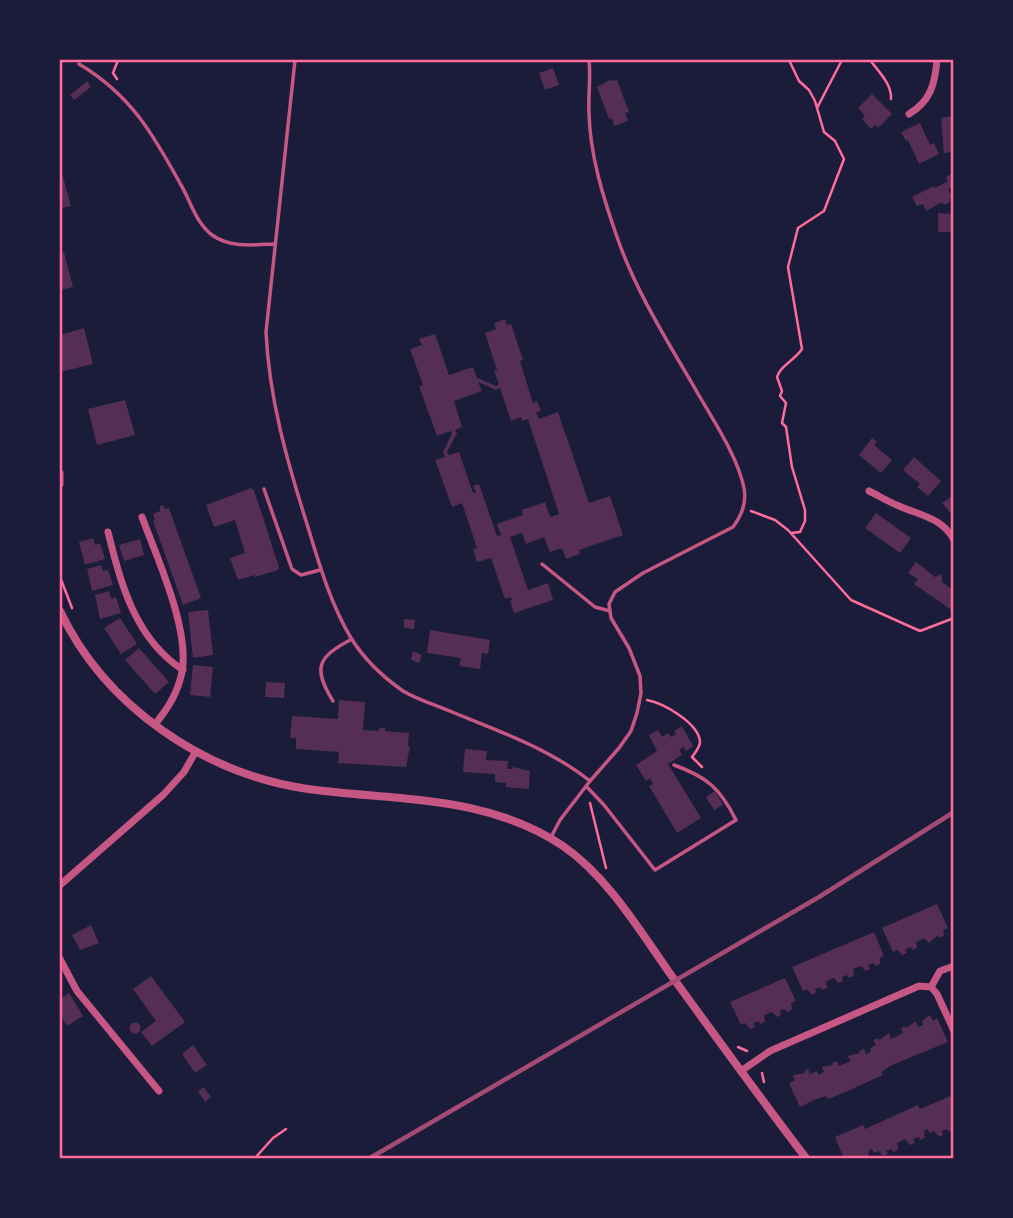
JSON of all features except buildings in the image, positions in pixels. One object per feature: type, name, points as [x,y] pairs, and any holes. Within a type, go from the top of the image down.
[{"type":"street","points":[[909,114],[923,105],[932,91],[937,60]]},
{"type":"street","points":[[60,473],[60,484]]},
{"type":"street","points":[[869,491],[898,506],[933,519],[948,529],[954,540]]},
{"type":"street","points":[[142,517],[176,612],[183,651],[183,670],[172,700],[155,724]]},
{"type":"street","points":[[108,532],[122,586],[136,619],[153,642],[183,670]]},
{"type":"street","points":[[60,611],[71,635],[107,683],[127,703],[196,751],[287,786],[462,805],[505,819],[550,839],[575,856],[609,890],[806,1158]]},
{"type":"street","points":[[60,886],[163,795],[184,772],[196,751]]},
{"type":"street","points":[[60,959],[77,991],[159,1091]]},
{"type":"street","points":[[930,987],[940,971],[954,965]]},
{"type":"street","points":[[741,1071],[770,1051],[919,986],[930,987],[937,994],[954,1031]]},
{"type":"lane","points":[[295,60],[274,244],[266,332],[267,361],[291,470],[333,603],[368,662],[389,681],[406,692],[559,760],[590,781]]},
{"type":"lane","points":[[550,839],[560,820],[631,731],[640,698],[640,676],[635,661],[611,618],[609,604],[615,592],[624,584],[733,527],[744,508],[745,490],[741,475],[720,433],[634,280],[617,238],[601,189],[591,140],[589,60]]},
{"type":"lane","points":[[79,64],[97,75],[143,120],[162,150],[200,224],[214,236],[234,244],[274,244]]},
{"type":"lane","points":[[264,489],[292,569],[301,575],[321,570]]},
{"type":"lane","points":[[542,564],[595,607],[610,611]]},
{"type":"lane","points":[[333,701],[323,685],[321,664],[330,650],[352,639]]},
{"type":"lane","points":[[587,788],[604,805],[655,870],[736,820],[713,785],[674,765]]},
{"type":"path","points":[[789,60],[799,81],[809,90],[824,132],[835,141],[844,159],[824,211],[798,228],[789,256],[788,267],[802,349],[779,370],[776,377],[782,391],[780,396],[786,403],[782,423],[786,427],[805,516],[800,532],[791,533]]},
{"type":"path","points":[[817,108],[842,60]]},
{"type":"path","points":[[870,60],[892,92],[891,99]]},
{"type":"path","points":[[744,508],[775,520],[791,533],[834,583],[851,600],[866,608],[900,620],[920,631],[954,618]]},
{"type":"path","points":[[60,577],[73,611]]},
{"type":"path","points":[[640,698],[664,706],[687,720],[699,739],[699,746],[692,757],[702,767]]},
{"type":"path","points":[[587,788],[606,867],[604,870]]},
{"type":"path","points":[[255,1158],[273,1138],[286,1129]]},
{"type":"railway","points":[[370,1158],[819,897],[954,812]]}]
